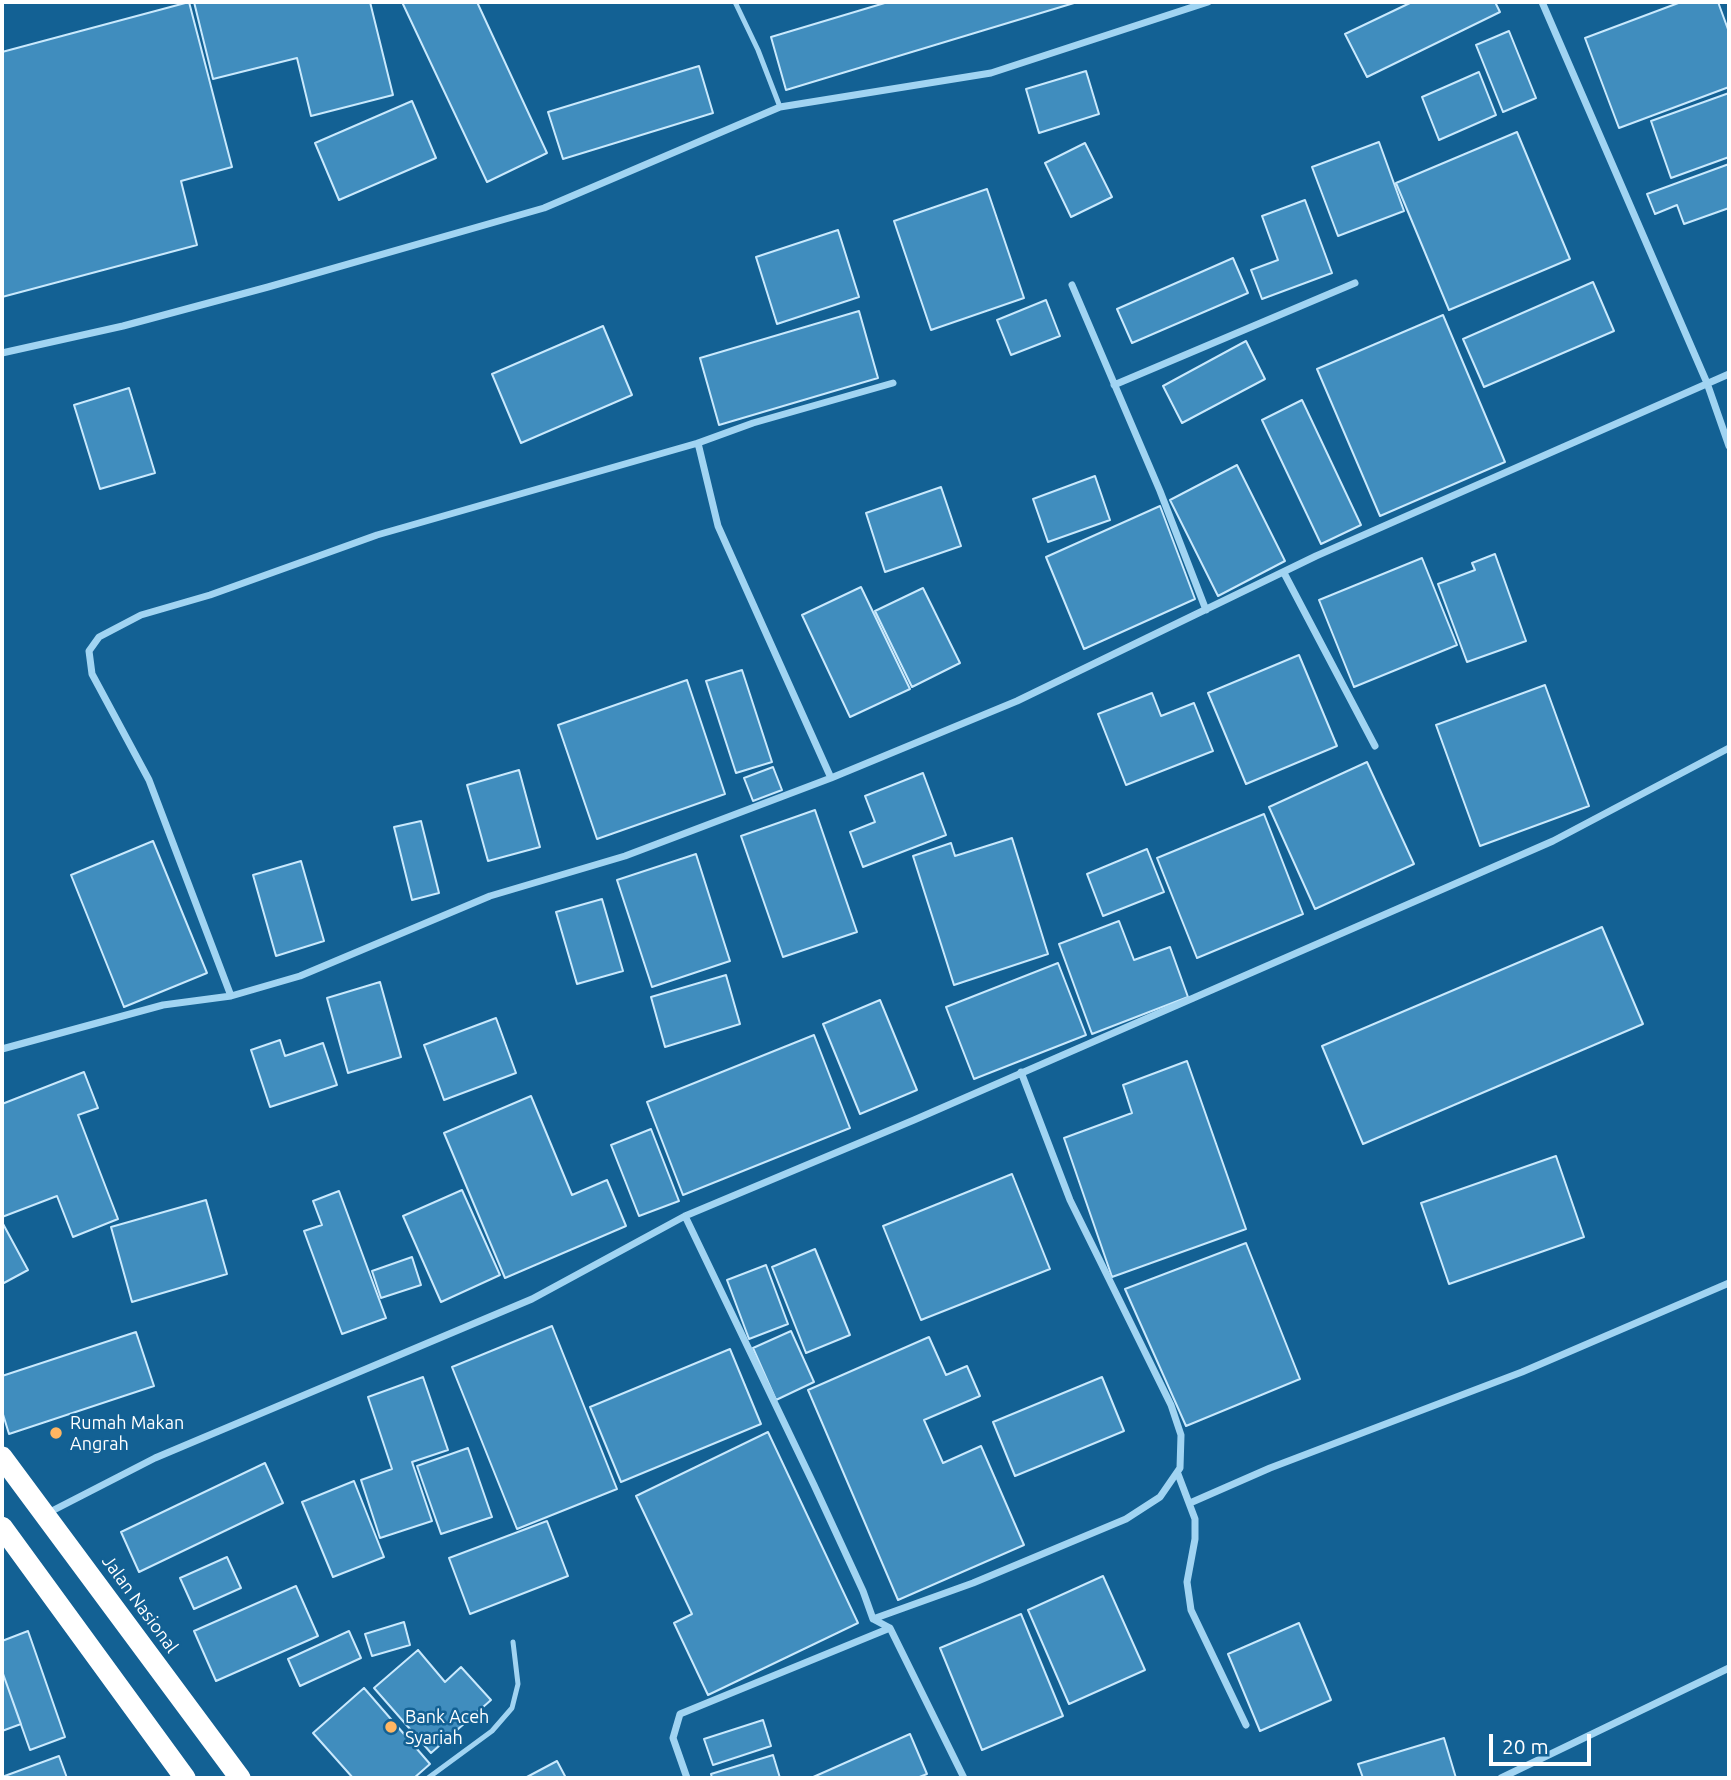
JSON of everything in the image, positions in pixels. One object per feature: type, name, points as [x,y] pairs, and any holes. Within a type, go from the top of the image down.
[{"type":"highway","name":"Jalan Nasional","points":[[2,1457],[240,1778]]},
{"type":"highway","points":[[2,1527],[185,1778]]},
{"type":"street","points":[[2,353],[123,326],[268,288],[544,208],[780,107],[991,73],[1208,2]]},
{"type":"street","points":[[1542,2],[1707,383],[1729,446]]},
{"type":"street","points":[[1114,385],[1355,283]]},
{"type":"street","points":[[1072,285],[1160,491],[1206,610]]},
{"type":"street","points":[[2,1049],[163,1005],[231,996],[300,976],[490,895],[625,856],[831,778],[1017,701],[1136,641],[1284,573],[1729,374]]},
{"type":"street","points":[[231,996],[149,780],[92,674],[88,659],[91,646],[106,632],[141,615],[210,595],[377,535],[698,443],[753,423],[893,383]]},
{"type":"street","points":[[698,443],[718,526],[831,778]]},
{"type":"street","points":[[1284,573],[1374,746]]},
{"type":"street","points":[[46,1514],[155,1458],[532,1299],[685,1216],[914,1120],[1553,841],[1729,748]]},
{"type":"street","points":[[873,1619],[973,1583],[1126,1519],[1160,1497],[1178,1474],[1182,1447],[1171,1405],[1070,1200],[1021,1072]]},
{"type":"street","points":[[685,1216],[814,1485],[863,1591],[873,1619],[890,1628],[964,1778]]},
{"type":"street","points":[[1190,1503],[1270,1468],[1522,1372],[1729,1283]]},
{"type":"street","points":[[1178,1474],[1190,1503],[1196,1530],[1187,1582],[1188,1597],[1246,1725]]},
{"type":"street","points":[[687,1778],[673,1738],[680,1714],[890,1628]]},
{"type":"street","points":[[1501,1778],[1729,1668]]},
{"type":"lane","points":[[735,2],[758,50],[780,107]]},
{"type":"lane","points":[[428,1778],[492,1731],[512,1708],[518,1684],[513,1642]]},
{"type":"building","points":[[189,2],[232,167],[181,181],[197,245],[2,297],[2,52]]},
{"type":"building","points":[[194,2],[370,2],[393,95],[311,116],[297,58],[213,79]]},
{"type":"building","points":[[402,2],[477,2],[547,153],[487,182]]},
{"type":"building","points":[[888,2],[1074,3],[786,90],[771,37]]},
{"type":"building","points":[[1412,2],[1495,2],[1500,12],[1367,77],[1345,34]]},
{"type":"building","points":[[1681,2],[1718,2],[1729,32],[1729,87],[1619,128],[1585,38]]},
{"type":"building","points":[[1509,31],[1536,98],[1503,112],[1476,45]]},
{"type":"building","points":[[699,66],[713,113],[563,159],[548,112]]},
{"type":"building","points":[[1086,71],[1099,114],[1039,133],[1026,89]]},
{"type":"building","points":[[1479,72],[1496,115],[1439,140],[1422,97]]},
{"type":"building","points":[[1729,93],[1729,157],[1671,178],[1651,121]]},
{"type":"building","points":[[412,101],[436,158],[339,200],[315,143]]},
{"type":"building","points":[[1517,132],[1570,259],[1449,310],[1396,183]]},
{"type":"building","points":[[1379,142],[1404,211],[1338,236],[1312,167]]},
{"type":"building","points":[[1085,143],[1112,197],[1071,217],[1045,163]]},
{"type":"building","points":[[1729,164],[1729,208],[1684,224],[1677,205],[1655,214],[1647,194]]},
{"type":"building","points":[[987,189],[1024,298],[931,330],[894,221]]},
{"type":"building","points":[[1305,200],[1332,273],[1262,299],[1251,270],[1278,260],[1262,216]]},
{"type":"building","points":[[838,230],[859,297],[777,324],[756,257]]},
{"type":"building","points":[[1233,258],[1248,293],[1132,343],[1117,309]]},
{"type":"building","points":[[1593,282],[1614,331],[1484,387],[1463,339]]},
{"type":"building","points":[[1046,300],[1060,336],[1011,355],[997,320]]},
{"type":"building","points":[[859,311],[878,378],[719,425],[700,358]]},
{"type":"building","points":[[1443,315],[1505,462],[1380,516],[1317,369]]},
{"type":"building","points":[[603,326],[632,395],[521,443],[492,374]]},
{"type":"building","points":[[1246,341],[1265,379],[1182,423],[1163,386]]},
{"type":"building","points":[[129,388],[155,473],[100,489],[74,405]]},
{"type":"building","points":[[1302,400],[1361,525],[1321,544],[1262,420]]},
{"type":"building","points":[[1237,465],[1285,561],[1218,596],[1170,500]]},
{"type":"building","points":[[1095,476],[1110,520],[1048,542],[1033,499]]},
{"type":"building","points":[[941,487],[961,546],[885,572],[866,513]]},
{"type":"building","points":[[1160,506],[1195,599],[1084,649],[1046,557]]},
{"type":"building","points":[[1495,554],[1526,641],[1467,662],[1438,584],[1475,570],[1472,563]]},
{"type":"building","points":[[1422,558],[1457,645],[1354,687],[1319,600]]},
{"type":"building","points":[[861,587],[910,689],[850,717],[802,615]]},
{"type":"building","points":[[923,588],[960,663],[912,687],[875,611]]},
{"type":"building","points":[[1299,655],[1337,746],[1246,784],[1208,693]]},
{"type":"building","points":[[742,670],[772,762],[736,773],[706,681]]},
{"type":"building","points":[[687,680],[725,794],[597,839],[558,725]]},
{"type":"building","points":[[1545,685],[1589,806],[1480,846],[1436,725]]},
{"type":"building","points":[[1152,693],[1161,716],[1194,703],[1213,751],[1126,785],[1098,714]]},
{"type":"building","points":[[1367,762],[1414,864],[1315,909],[1269,807]]},
{"type":"building","points":[[773,767],[782,790],[753,801],[744,778]]},
{"type":"building","points":[[519,770],[540,847],[488,861],[467,785]]},
{"type":"building","points":[[923,773],[946,835],[863,867],[850,832],[875,822],[865,796]]},
{"type":"building","points":[[815,810],[857,932],[783,957],[741,836]]},
{"type":"building","points":[[1264,814],[1303,914],[1197,958],[1157,858]]},
{"type":"building","points":[[421,821],[439,893],[412,900],[394,827]]},
{"type":"building","points":[[1012,838],[1048,954],[954,985],[913,856],[951,843],[955,856]]},
{"type":"building","points":[[153,841],[207,973],[124,1007],[71,875]]},
{"type":"building","points":[[1147,849],[1164,892],[1103,916],[1087,874]]},
{"type":"building","points":[[696,854],[730,961],[652,987],[617,880]]},
{"type":"building","points":[[301,861],[324,941],[276,956],[253,875]]},
{"type":"building","points":[[602,899],[623,971],[577,984],[556,912]]},
{"type":"building","points":[[1119,921],[1134,960],[1170,947],[1188,997],[1092,1034],[1059,944]]},
{"type":"building","points":[[1602,927],[1643,1024],[1363,1144],[1322,1046]]},
{"type":"building","points":[[1058,963],[1086,1035],[974,1079],[946,1007]]},
{"type":"building","points":[[726,975],[740,1024],[665,1047],[651,997]]},
{"type":"building","points":[[380,982],[401,1057],[348,1073],[327,998]]},
{"type":"building","points":[[880,1000],[917,1090],[860,1114],[823,1024]]},
{"type":"building","points":[[496,1018],[516,1073],[444,1100],[424,1045]]},
{"type":"building","points":[[814,1035],[850,1128],[683,1195],[647,1102]]},
{"type":"building","points":[[280,1040],[285,1056],[323,1043],[337,1085],[270,1107],[251,1050]]},
{"type":"building","points":[[1187,1061],[1246,1229],[1112,1277],[1064,1138],[1132,1113],[1123,1085]]},
{"type":"building","points":[[84,1072],[98,1108],[78,1115],[118,1219],[73,1237],[57,1196],[2,1217],[2,1104]]},
{"type":"building","points":[[531,1096],[572,1195],[607,1180],[626,1226],[505,1278],[444,1133]]},
{"type":"building","points":[[651,1129],[679,1201],[639,1216],[611,1145]]},
{"type":"building","points":[[1556,1156],[1584,1237],[1449,1284],[1421,1203]]},
{"type":"building","points":[[1012,1174],[1050,1269],[921,1320],[883,1226]]},
{"type":"building","points":[[462,1190],[500,1275],[441,1302],[403,1216]]},
{"type":"building","points":[[339,1191],[386,1318],[342,1334],[304,1231],[322,1225],[313,1201]]},
{"type":"building","points":[[206,1200],[227,1274],[132,1302],[111,1227]]},
{"type":"building","points":[[2,1222],[28,1270],[2,1284]]},
{"type":"building","points":[[1246,1243],[1300,1379],[1186,1426],[1125,1289]]},
{"type":"building","points":[[815,1249],[850,1335],[806,1353],[772,1267]]},
{"type":"building","points":[[412,1257],[421,1285],[381,1298],[372,1271]]},
{"type":"building","points":[[766,1265],[788,1324],[749,1339],[727,1280]]},
{"type":"building","points":[[552,1326],[617,1489],[517,1529],[452,1367]]},
{"type":"building","points":[[791,1331],[814,1382],[776,1400],[753,1348]]},
{"type":"building","points":[[136,1332],[154,1386],[9,1434],[2,1411],[2,1376]]},
{"type":"building","points":[[929,1337],[946,1375],[967,1366],[980,1396],[924,1420],[943,1463],[981,1446],[1024,1545],[898,1600],[808,1390]]},
{"type":"building","points":[[730,1349],[761,1424],[621,1482],[590,1407]]},
{"type":"building","points":[[423,1377],[448,1450],[412,1462],[432,1521],[380,1538],[361,1480],[392,1469],[368,1397]]},
{"type":"building","points":[[1102,1377],[1124,1431],[1015,1476],[993,1422]]},
{"type":"building","points":[[768,1432],[858,1623],[708,1695],[674,1623],[692,1614],[636,1496]]},
{"type":"building","points":[[468,1448],[492,1517],[441,1534],[417,1466]]},
{"type":"building","points":[[265,1463],[283,1503],[139,1572],[121,1532]]},
{"type":"building","points":[[354,1481],[384,1557],[333,1577],[302,1502]]},
{"type":"building","points":[[547,1521],[568,1576],[470,1614],[449,1558]]},
{"type":"building","points":[[227,1557],[241,1588],[194,1609],[180,1578]]},
{"type":"building","points":[[1103,1576],[1145,1670],[1069,1704],[1028,1610]]},
{"type":"building","points":[[296,1586],[318,1636],[216,1681],[194,1631]]},
{"type":"building","points":[[1021,1614],[1063,1716],[982,1750],[940,1648]]},
{"type":"building","points":[[404,1622],[410,1645],[372,1656],[365,1634]]},
{"type":"building","points":[[1299,1623],[1331,1700],[1260,1731],[1228,1654]]},
{"type":"building","points":[[28,1631],[65,1737],[30,1750],[2,1671],[2,1641]]},
{"type":"building","points":[[349,1631],[361,1658],[300,1686],[288,1659]]},
{"type":"building","points":[[418,1650],[445,1682],[461,1667],[491,1700],[431,1753],[374,1688]]},
{"type":"building","points":[[2,1671],[21,1724],[2,1731]]},
{"type":"building","points":[[364,1688],[430,1764],[414,1778],[353,1778],[313,1733]]},
{"type":"building","points":[[763,1720],[771,1746],[713,1765],[704,1739]]},
{"type":"building","points":[[910,1734],[927,1774],[917,1778],[811,1778]]},
{"type":"building","points":[[1444,1738],[1456,1778],[1363,1778],[1358,1764]]},
{"type":"building","points":[[773,1755],[780,1778],[712,1778],[711,1774]]},
{"type":"building","points":[[59,1756],[67,1778],[2,1778],[2,1777]]},
{"type":"building","points":[[557,1761],[566,1778],[525,1778]]},
{"type":"place","name":"Rumah Makan Angrah","points":[[56,1433]]},
{"type":"place","name":"Bank Aceh Syariah","points":[[391,1727]]}]
